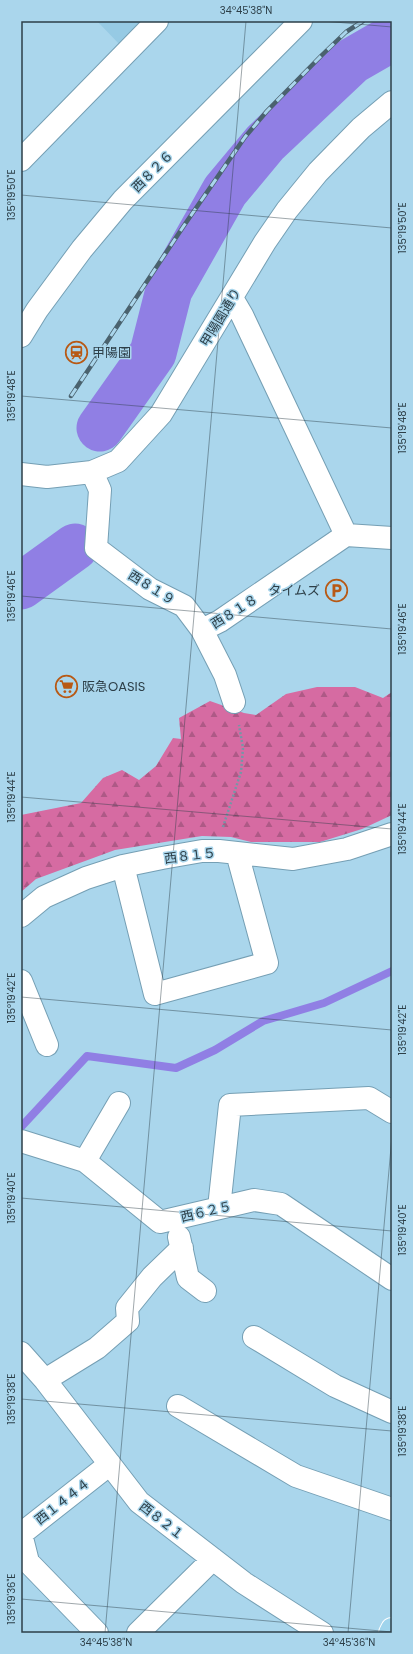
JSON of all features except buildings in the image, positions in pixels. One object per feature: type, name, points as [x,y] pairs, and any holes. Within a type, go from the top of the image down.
[{"type":"street","points":[[21,160],[157,21]]},
{"type":"street","name":"西８２６","points":[[21,336],[37,310],[82,249],[123,200],[301,21]]},
{"type":"street","name":"甲陽園通り","points":[[21,474],[47,477],[92,472],[118,461],[161,414],[265,242],[292,205],[318,172],[356,134],[392,102]]},
{"type":"street","points":[[232,298],[242,315],[346,535],[392,538]]},
{"type":"street","name":"西８１９","points":[[92,472],[100,490],[96,548],[150,589],[184,606],[202,630],[225,675],[234,702]]},
{"type":"street","name":"西８１８","points":[[202,630],[220,622],[346,535]]},
{"type":"street","name":"西８１５","points":[[21,916],[44,897],[86,878],[123,866],[202,851],[228,852],[293,859],[348,849],[392,834]]},
{"type":"street","points":[[123,866],[155,994],[267,963],[228,852]]},
{"type":"street","points":[[21,981],[47,1045]]},
{"type":"street","points":[[219,1208],[230,1105],[369,1098],[392,1112]]},
{"type":"street","points":[[85,1161],[119,1103]]},
{"type":"street","name":"西６２５","points":[[21,1141],[85,1161],[160,1222],[254,1200],[281,1204],[392,1279]]},
{"type":"street","points":[[175,1218],[188,1278],[205,1291]]},
{"type":"street","points":[[45,1380],[97,1348],[128,1321],[127,1308],[152,1277],[182,1248]]},
{"type":"street","points":[[254,1338],[335,1386],[392,1412]]},
{"type":"street","name":"西８２１","points":[[21,1353],[45,1380],[139,1502],[244,1582],[322,1633]]},
{"type":"street","points":[[178,1406],[296,1476],[392,1509]]},
{"type":"street","name":"西１４４４","points":[[97,1633],[28,1562],[21,1534],[110,1464]]},
{"type":"street","points":[[138,1633],[213,1559]]},
{"type":"path","points":[[228,852],[222,830],[241,772],[243,748],[239,729]]},
{"type":"shaded area","points":[[97,21],[148,21],[122,47]]},
{"type":"green space","points":[[317,687],[355,687],[383,698],[392,692],[392,815],[362,829],[320,842],[251,842],[231,837],[202,836],[115,850],[36,879],[21,892],[21,815],[81,803],[103,778],[122,770],[139,780],[156,766],[173,738],[181,739],[179,718],[210,701],[244,713],[256,715],[286,694]]},
{"type":"waterway","points":[[100,428],[153,353],[169,290],[225,191],[265,143],[352,61],[392,38]]},
{"type":"waterway","points":[[21,586],[75,547]]},
{"type":"waterway","points":[[21,1127],[87,1056],[176,1068],[215,1050],[263,1021],[324,1003],[392,971]]},
{"type":"railway","points":[[71,396],[183,227],[245,137],[267,111],[322,55],[346,32],[363,21]]},
{"type":"place","name":"甲陽園","points":[[76,352]]},
{"type":"place","name":"タイムズ","points":[[336,590]]},
{"type":"place","name":"阪急OASIS","points":[[66,686]]}]
